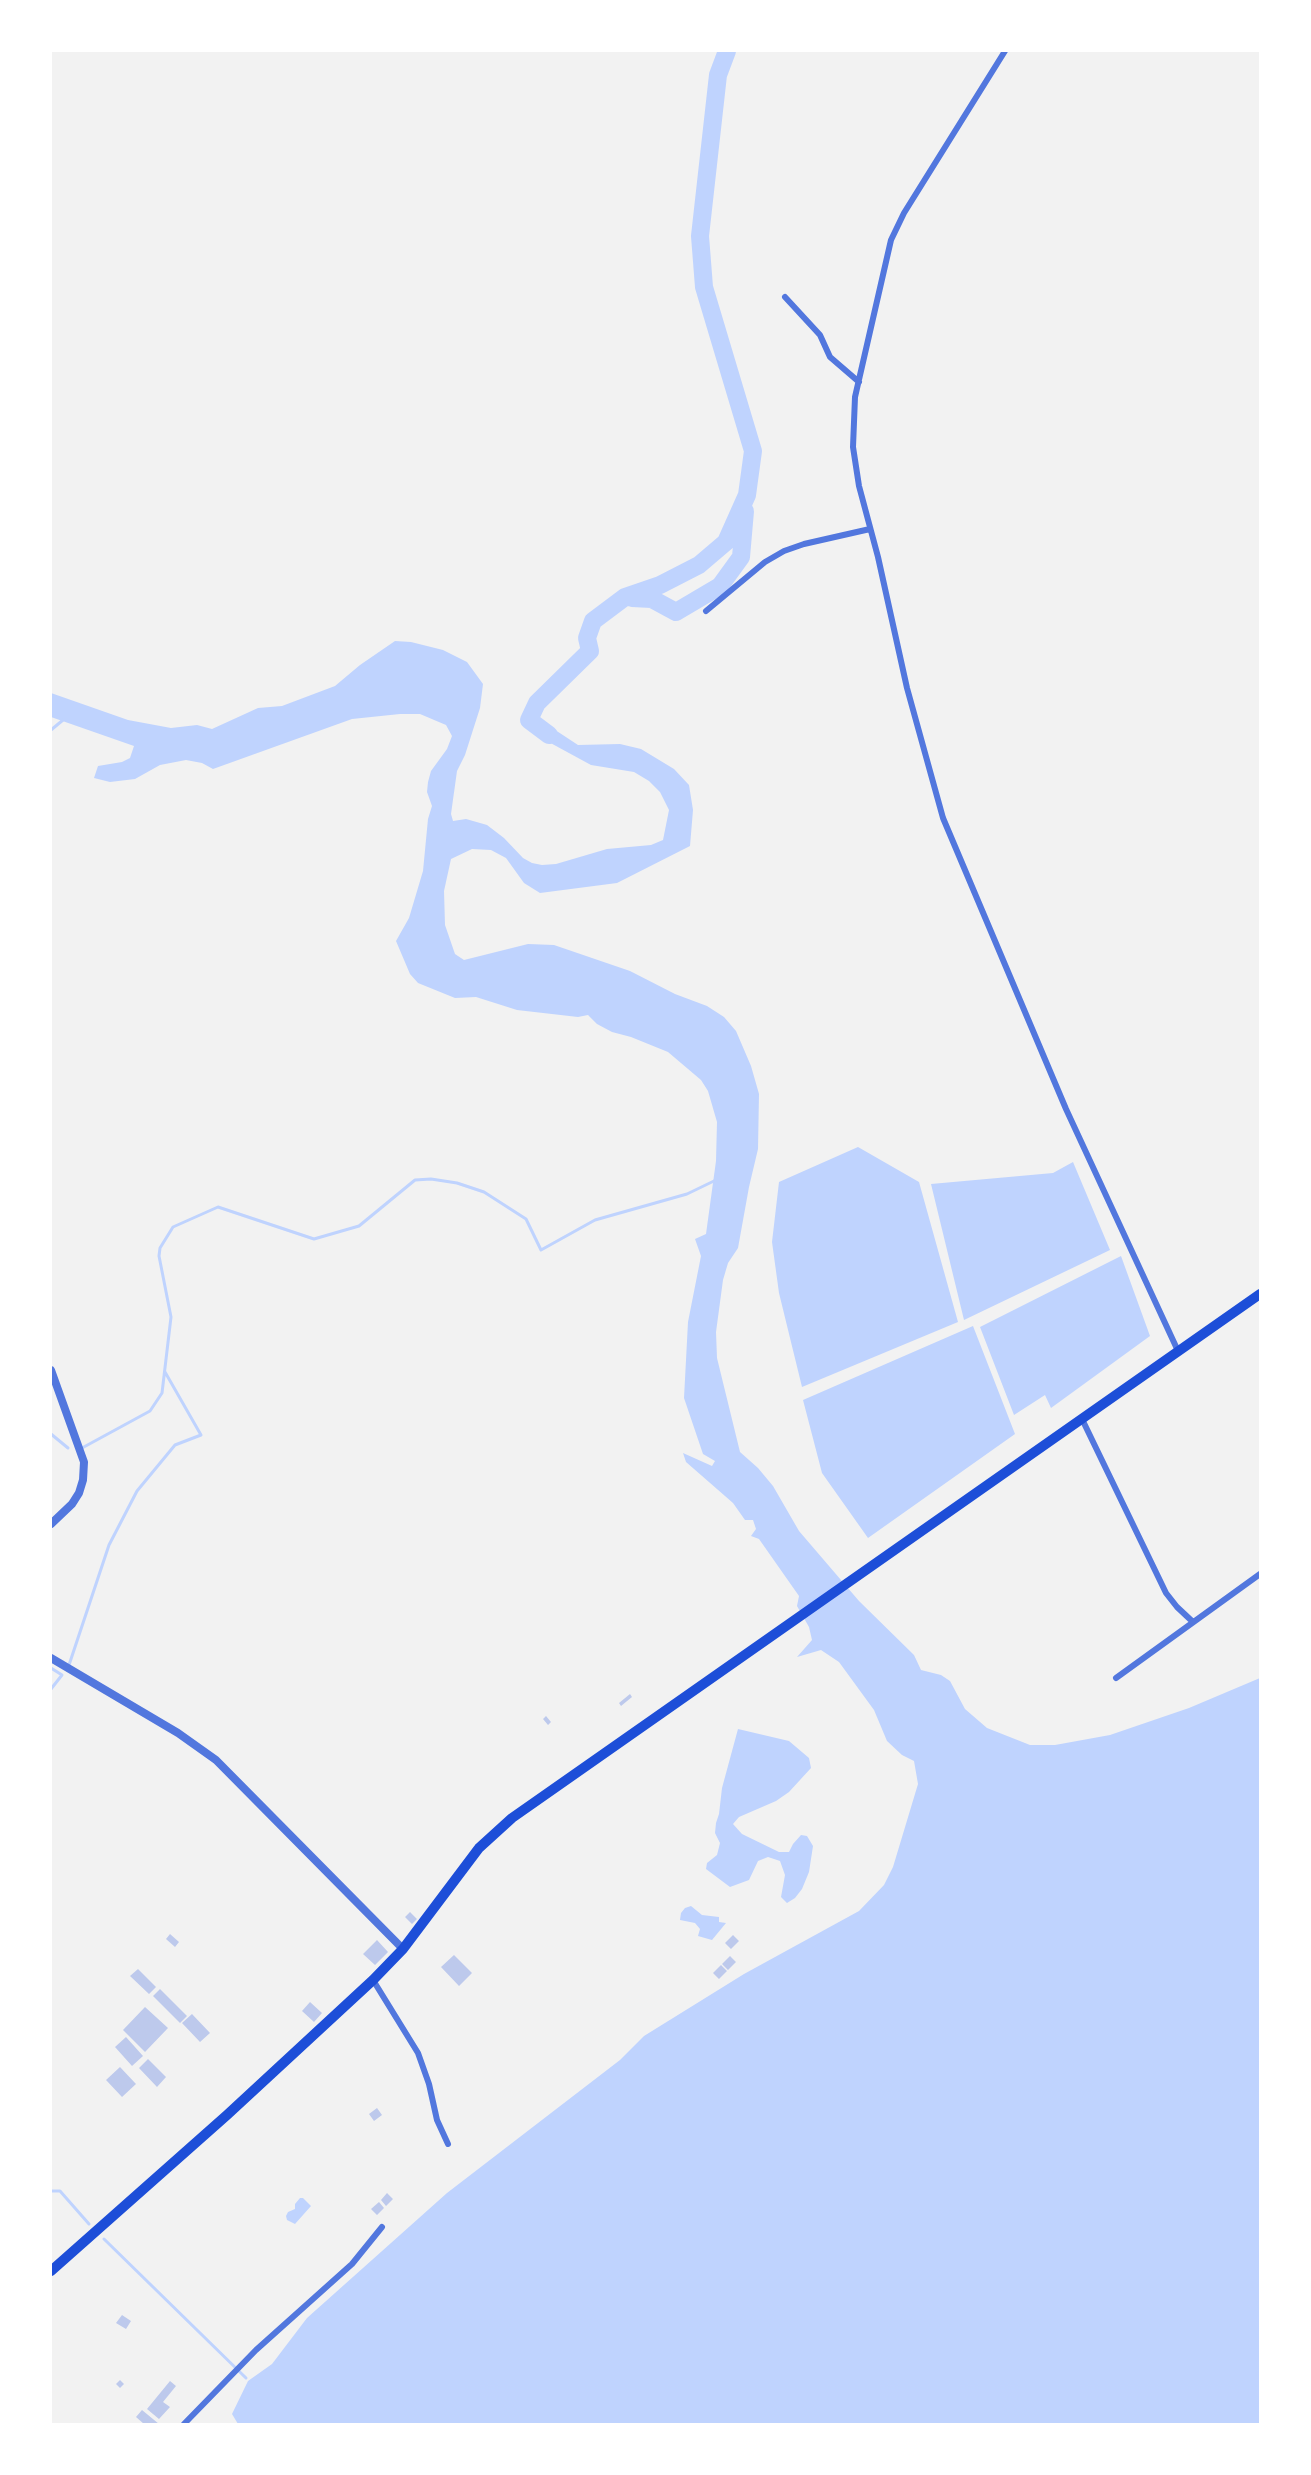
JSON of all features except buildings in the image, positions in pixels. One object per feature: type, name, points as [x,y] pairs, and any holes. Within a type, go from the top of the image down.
[{"type":"highway","points":[[51,2271],[227,2115],[373,1980],[402,1949],[479,1848],[512,1818],[1260,1294]]},
{"type":"street","points":[[1005,51],[904,213],[891,240],[859,382],[853,420],[853,447],[907,688],[943,818],[1066,1109],[1179,1352]]},
{"type":"street","points":[[785,297],[820,335],[830,357],[859,382]]},
{"type":"street","points":[[706,611],[765,562],[784,551],[814,541],[870,529]]},
{"type":"street","points":[[51,1370],[84,1461],[83,1480],[79,1493],[72,1504],[51,1524]]},
{"type":"street","points":[[1082,1419],[1166,1593],[1176,1607],[1193,1622]]},
{"type":"street","points":[[1116,1678],[1260,1574]]},
{"type":"street","points":[[51,1658],[178,1733],[216,1760],[402,1949]]},
{"type":"street","points":[[373,1980],[418,2053],[429,2085],[437,2120],[448,2144]]},
{"type":"street","points":[[184,2424],[237,2369],[352,2264],[382,2227]]},
{"type":"water","points":[[395,641],[411,642],[443,650],[467,662],[483,684],[480,708],[465,755],[457,771],[451,814],[453,821],[466,819],[487,825],[504,838],[523,858],[532,863],[556,864],[607,849],[651,845],[663,840],[669,810],[660,792],[649,781],[634,772],[591,765],[545,740],[534,731],[529,720],[540,720],[578,745],[620,744],[641,749],[674,769],[689,785],[693,810],[690,846],[617,883],[540,893],[524,883],[506,858],[491,850],[472,849],[451,859],[444,891],[445,925],[455,954],[464,960],[528,944],[554,945],[630,971],[675,994],[707,1006],[724,1017],[736,1031],[751,1066],[759,1094],[758,1149],[738,1248],[728,1263],[723,1280],[716,1332],[717,1358],[740,1452],[773,1486],[799,1531],[859,1601],[914,1655],[921,1670],[941,1675],[950,1681],[965,1709],[987,1728],[1030,1745],[1055,1745],[1110,1735],[1189,1708],[1260,1678],[1260,2424],[238,2424],[232,2414],[248,2381],[272,2364],[307,2318],[447,2193],[620,2060],[644,2036],[744,1974],[859,1911],[884,1885],[893,1867],[918,1784],[914,1761],[902,1755],[887,1741],[874,1710],[839,1662],[821,1650],[797,1657],[812,1640],[809,1627],[797,1606],[799,1596],[759,1539],[751,1536],[756,1529],[753,1520],[745,1520],[733,1503],[686,1462],[683,1453],[712,1466],[715,1461],[703,1454],[684,1398],[688,1322],[701,1256],[695,1239],[706,1234],[716,1161],[717,1122],[708,1091],[701,1080],[668,1052],[612,1032],[597,1024],[588,1015],[578,1017],[517,1010],[476,997],[455,998],[418,983],[410,974],[396,941],[409,918],[423,871],[428,819],[432,806],[427,792],[428,782],[431,771],[447,749],[452,736],[446,725],[420,714],[352,719],[213,769],[202,763],[186,760],[160,765],[135,779],[110,782],[94,778],[98,766],[122,762],[130,758],[134,746],[51,717],[51,693],[128,720],[171,728],[197,725],[212,729],[258,708],[282,706],[335,686],[360,665]]},
{"type":"water","points":[[858,1147],[919,1182],[958,1322],[802,1387],[779,1293],[772,1242],[779,1182]]},
{"type":"water","points":[[1073,1162],[1110,1250],[964,1320],[931,1184],[1053,1173]]},
{"type":"water","points":[[1121,1256],[1150,1336],[1051,1408],[1045,1395],[1014,1415],[980,1327]]},
{"type":"water","points":[[973,1326],[1015,1434],[868,1538],[822,1473],[803,1400]]},
{"type":"water","points":[[738,1729],[789,1741],[809,1758],[811,1768],[789,1792],[776,1801],[739,1817],[733,1824],[742,1834],[779,1852],[789,1852],[801,1835],[807,1836],[813,1846],[809,1872],[802,1889],[795,1898],[787,1903],[781,1897],[785,1875],[780,1861],[768,1857],[758,1861],[749,1880],[730,1887],[706,1869],[707,1863],[717,1855],[720,1843],[715,1833],[716,1823],[722,1788]]},
{"type":"water","points":[[691,1906],[702,1915],[719,1917],[719,1922],[726,1923],[712,1940],[698,1936],[700,1929],[695,1923],[680,1920],[681,1913],[685,1908]]},
{"type":"water","points":[[300,2198],[311,2206],[295,2224],[287,2220],[286,2216],[288,2212],[295,2209],[295,2204]]},
{"type":"waterway","points":[[549,735],[529,720],[537,703],[590,651],[587,638],[593,621],[625,597],[660,585],[699,565],[726,542],[747,495],[753,451],[704,287],[700,236],[718,75],[727,51]]},
{"type":"waterway","points":[[632,598],[652,599],[676,612],[720,586],[741,557],[745,511]]},
{"type":"waterway","points":[[51,730],[63,720]]},
{"type":"waterway","points":[[82,1448],[150,1411],[162,1393],[171,1317],[159,1256],[160,1248],[173,1227],[218,1207],[314,1239],[359,1226],[415,1180],[431,1179],[457,1183],[484,1192],[526,1219],[541,1250],[595,1220],[687,1194],[716,1180]]},
{"type":"waterway","points":[[69,1665],[109,1545],[137,1491],[175,1445],[201,1435],[165,1372]]},
{"type":"waterway","points":[[51,1434],[68,1448]]},
{"type":"waterway","points":[[51,1668],[62,1675],[51,1689]]},
{"type":"waterway","points":[[51,2191],[60,2191],[89,2224]]},
{"type":"waterway","points":[[104,2239],[246,2378]]}]
